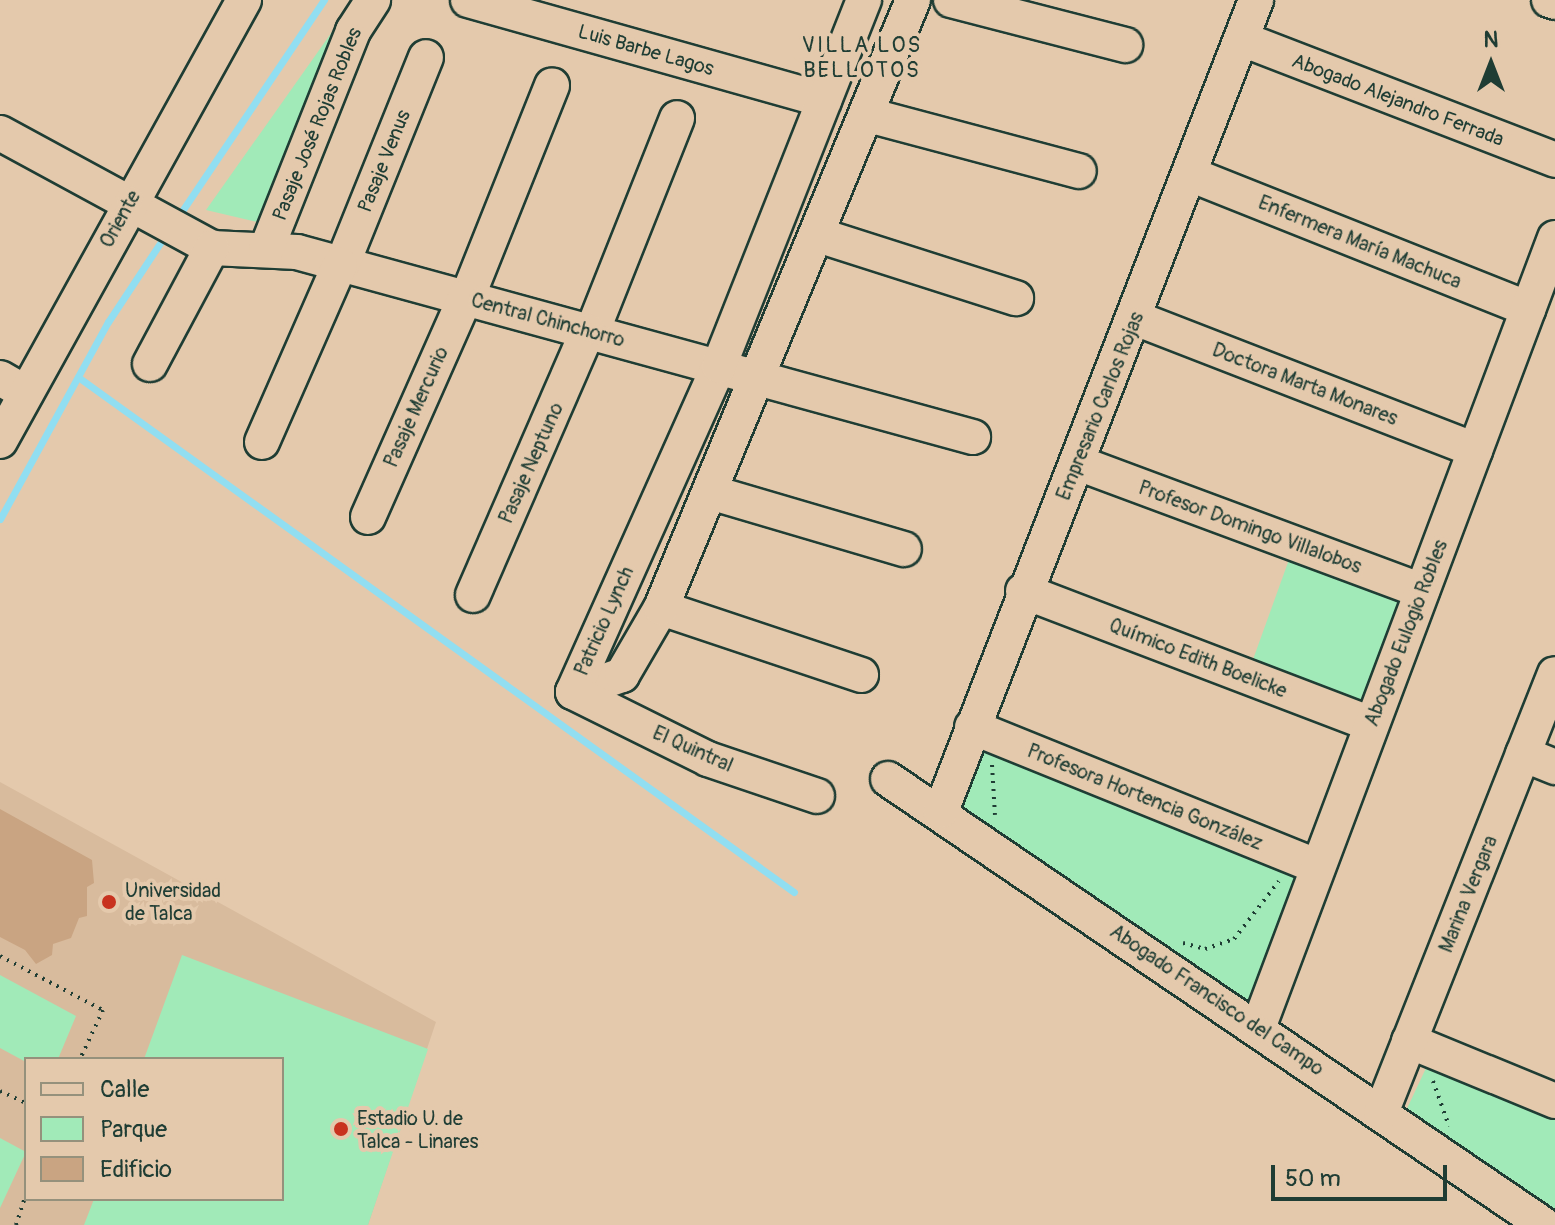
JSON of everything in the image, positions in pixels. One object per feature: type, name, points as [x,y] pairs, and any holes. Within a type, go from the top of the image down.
[{"type":"street","name":"Oriente","points":[[0,441],[13,386],[127,204],[244,0]]},
{"type":"street","name":"Pasaje José Rojas Robles","points":[[266,250],[353,31],[373,0]]},
{"type":"street","name":"Luis Barbe Lagos","points":[[468,0],[824,100]]},
{"type":"street","name":"Patricio Lynch","points":[[573,692],[719,366],[864,0]]},
{"type":"street","name":"Patricio Lynch","points":[[573,692],[622,675],[661,608],[760,378],[913,0]]},
{"type":"street","points":[[951,0],[1125,45]]},
{"type":"street","name":"Empresario Carlos Rojas","points":[[941,811],[982,731],[1023,591],[1078,463],[1192,175],[1256,0]]},
{"type":"street","name":"Abogado Alejandro Ferrada","points":[[1242,39],[1555,160]]},
{"type":"street","name":"Pasaje Venus","points":[[262,442],[341,265],[426,57]]},
{"type":"street","name":"Pasaje Mercurio","points":[[368,517],[466,298],[552,85]]},
{"type":"street","points":[[868,115],[1079,171]]},
{"type":"street","name":"Pasaje Neptuno","points":[[473,595],[590,331],[677,118]]},
{"type":"street","name":"Central Chinchorro","points":[[0,133],[203,245],[266,250],[341,265],[973,437]]},
{"type":"street","name":"Enfermera María Machuca","points":[[1192,175],[1528,309]]},
{"type":"street","points":[[818,235],[1016,298]]},
{"type":"street","name":"Abogado Eulogio Robles","points":[[1258,1028],[1308,863],[1372,724],[1555,238]]},
{"type":"street","points":[[150,364],[203,245]]},
{"type":"street","name":"Doctora Marta Monares","points":[[1135,318],[1475,450]]},
{"type":"street","name":"Profesor Domingo Villalobos","points":[[1078,463],[1422,591]]},
{"type":"street","points":[[710,492],[904,549]]},
{"type":"street","name":"Químico Edith Boelicke","points":[[1023,591],[1372,724]]},
{"type":"street","points":[[661,608],[861,675]]},
{"type":"street","name":"Marina Vergara","points":[[1381,1113],[1555,674]]},
{"type":"street","name":"El Quintral","points":[[573,692],[708,759],[817,796]]},
{"type":"street","name":"Profesora Hortencia González","points":[[982,731],[1308,863]]},
{"type":"street","points":[[1523,754],[1555,767]]},
{"type":"street","name":"Abogado Francisco del Campo","points":[[888,779],[941,811],[1544,1225]]},
{"type":"street","points":[[1409,1041],[1555,1101]]},
{"type":"path","points":[[982,731],[990,810],[998,819]]},
{"type":"path","points":[[1180,943],[1205,949],[1234,939],[1308,863]]},
{"type":"path","points":[[0,956],[103,1010],[81,1057]]},
{"type":"path","points":[[0,1091],[24,1102]]},
{"type":"path","points":[[16,1225],[24,1201]]},
{"type":"shaded area","name":"Universidad de Talca","points":[[0,782],[436,1022],[368,1225],[0,1225]]},
{"type":"green space","points":[[339,22],[266,224],[206,210]]},
{"type":"green space","points":[[1291,554],[1407,596],[1368,710],[1251,665]]},
{"type":"green space","points":[[979,740],[1307,873],[1254,1010],[955,807]]},
{"type":"green space","name":"Estadio U. de Talca - Linares","points":[[182,955],[428,1049],[368,1225],[84,1225],[93,1201],[284,1201],[284,1057],[145,1057]]},
{"type":"green space","points":[[0,975],[76,1016],[59,1057],[24,1057],[24,1061],[0,1048]]},
{"type":"green space","points":[[1427,1066],[1555,1118],[1555,1220],[1403,1117]]},
{"type":"green space","points":[[0,1138],[24,1151],[24,1156],[0,1208]]},
{"type":"building","points":[[0,809],[92,860],[94,883],[87,887],[87,916],[79,918],[71,938],[53,944],[52,955],[36,964],[25,950],[0,937]]},
{"type":"waterway","points":[[178,217],[324,0]]},
{"type":"waterway","points":[[0,519],[108,322],[166,234]]},
{"type":"waterway","points":[[78,377],[794,892]]},
{"type":"place","name":"Universidad de Talca","points":[[109,902]]},
{"type":"place","name":"Estadio U. de Talca - Linares","points":[[341,1129]]},
{"type":"district","name":"VILLA LOS BELLOTOS","points":[[862,58]]}]
